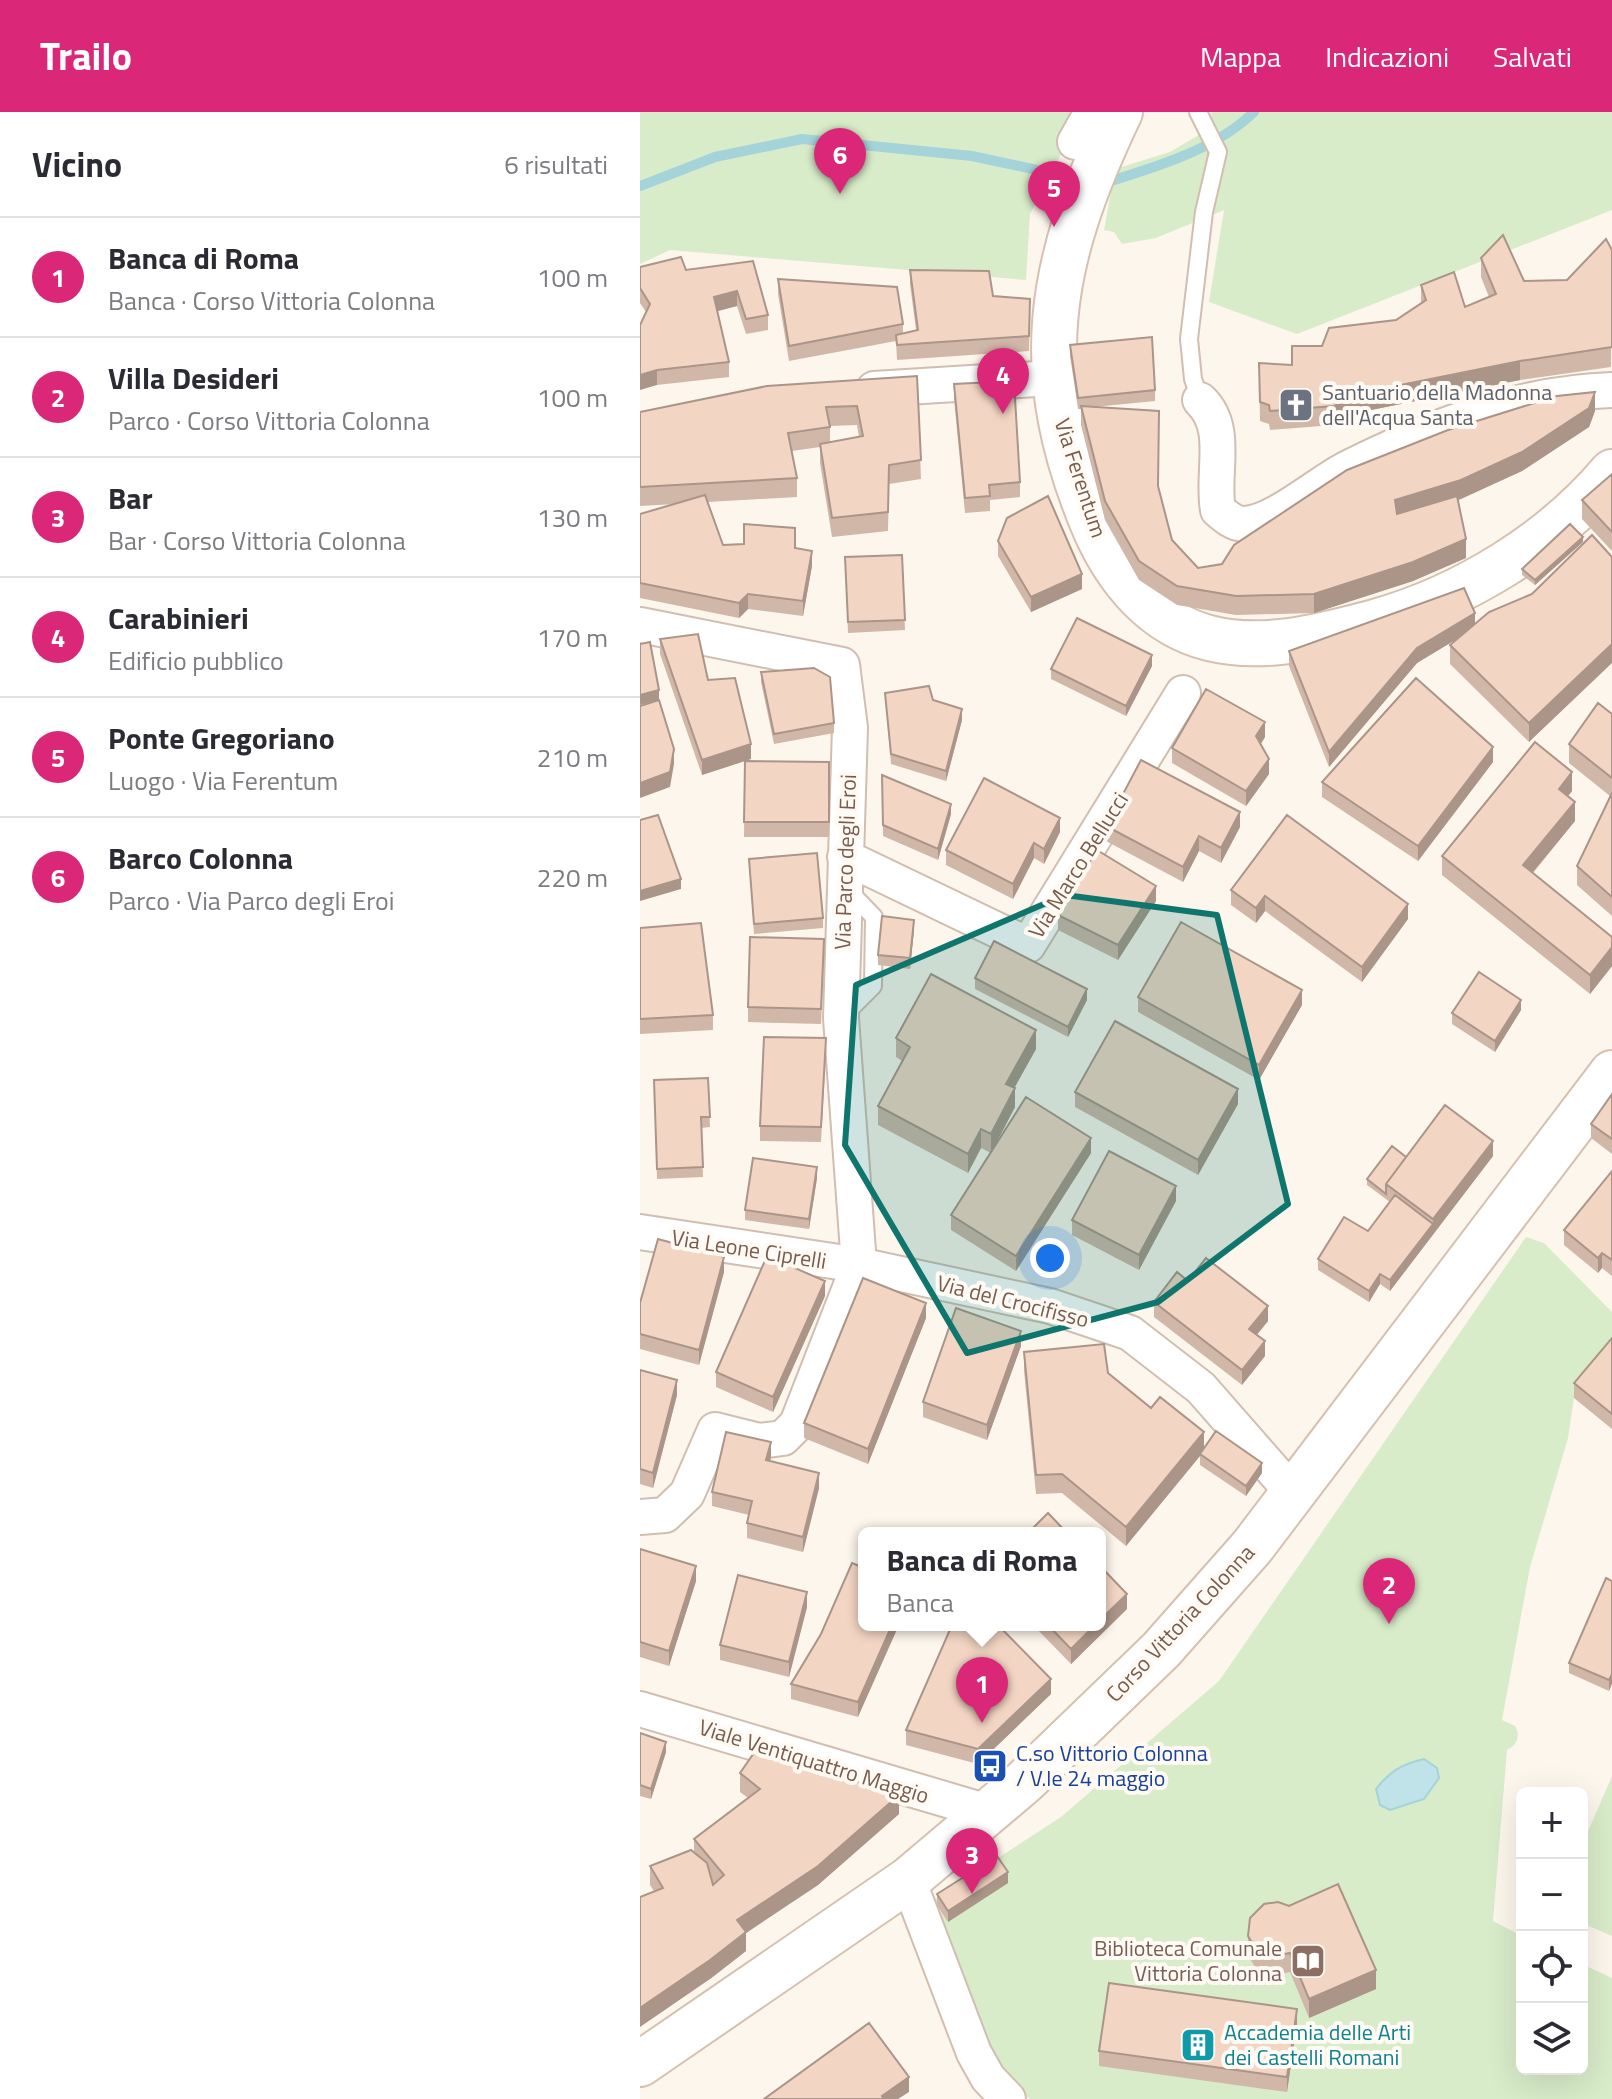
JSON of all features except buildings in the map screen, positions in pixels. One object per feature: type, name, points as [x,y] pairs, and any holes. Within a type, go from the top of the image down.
[{"type":"main road","name":"Via Ferentum","points":[[1120,112],[1085,187],[1071,229],[1058,301],[1053,378],[1082,496],[1100,539],[1121,575],[1139,597],[1167,621],[1197,634],[1223,640],[1273,643],[1319,636],[1427,604],[1462,588],[1532,545],[1585,501],[1612,472]]},
{"type":"main road","name":"Corso Vittoria Colonna","points":[[640,2064],[908,1880],[1078,1732],[1161,1650],[1252,1547],[1612,1073]]},
{"type":"street","points":[[1075,142],[1092,112]]},
{"type":"street","points":[[847,391],[1053,378]]},
{"type":"street","points":[[1200,400],[1209,408],[1217,428],[1218,510],[1229,519],[1244,524],[1264,518],[1371,457],[1477,413],[1568,391],[1612,390]]},
{"type":"street","name":"Via Parco degli Eroi","points":[[640,625],[842,665],[850,728],[841,1018],[859,1265]]},
{"type":"street","name":"Via Marco Bellucci","points":[[844,871],[1028,945],[1183,693]]},
{"type":"street","name":"Via Leone Ciprelli","points":[[640,1232],[859,1265]]},
{"type":"street","points":[[640,1517],[665,1515],[687,1494],[715,1430],[759,1441],[783,1438],[797,1424],[859,1265]]},
{"type":"street","name":"Via del Crocifisso","points":[[859,1265],[1050,1306],[1130,1333],[1201,1388],[1293,1493]]},
{"type":"street","name":"Viale Ventiquattro Maggio","points":[[640,1709],[988,1812]]},
{"type":"street","points":[[908,1880],[974,2053],[988,2078],[1008,2099]]},
{"type":"lane","points":[[1198,112],[1217,149],[1204,212],[1189,339],[1193,379],[1200,400]]},
{"type":"highlighted area","points":[[1065,895],[1217,915],[1288,1204],[1158,1302],[967,1353],[845,1145],[856,985]]},
{"type":"green space","points":[[640,112],[1083,112],[1030,214],[1026,280],[670,250],[640,264]]},
{"type":"green space","points":[[1212,112],[1612,112],[1612,210],[1297,334],[1209,302],[1224,210],[1156,238],[1122,244],[1114,232],[1104,230],[1115,169],[1170,152],[1209,129]]},
{"type":"green space","points":[[1526,1237],[1544,1243],[1612,1312],[1612,1352],[1574,1398],[1568,1438],[1530,1567],[1502,1720],[1515,1726],[1518,1737],[1507,1750],[1493,1921],[1516,1933],[1516,2075],[1588,2075],[1588,1967],[1612,1978],[1612,2099],[1030,2099],[1000,2073],[929,1903],[1061,1817],[1219,1681]]},
{"type":"green space","points":[[1612,1776],[1612,1936],[1588,1926],[1588,1831]]},
{"type":"water","points":[[1424,1759],[1437,1768],[1439,1778],[1424,1799],[1390,1810],[1380,1805],[1376,1789],[1381,1783],[1397,1769]]},
{"type":"waterway","points":[[1114,180],[1206,145],[1254,112]]},
{"type":"waterway","points":[[640,186],[715,157],[802,139],[972,156],[1051,173]]},
{"type":"place","name":"Barco Colonna","points":[[840,194]]},
{"type":"place","name":"Ponte Gregoriano","points":[[1054,227]]},
{"type":"place","name":"Santuario della Madonna dell'Acqua Santa","points":[[1296,405]]},
{"type":"place","name":"Carabinieri","points":[[1003,414]]},
{"type":"place","name":"Villa Desideri","points":[[1389,1624]]},
{"type":"place","name":"Banca di Roma","points":[[982,1723]]},
{"type":"place","name":"C.so Vittorio Colonna / V.le 24 maggio","points":[[990,1766]]},
{"type":"place","name":"Bar","points":[[972,1894]]},
{"type":"place","name":"Biblioteca Comunale Vittoria Colonna","points":[[1308,1961]]},
{"type":"place","name":"Accademia delle Arti dei Castelli Romani","points":[[1198,2045]]}]
